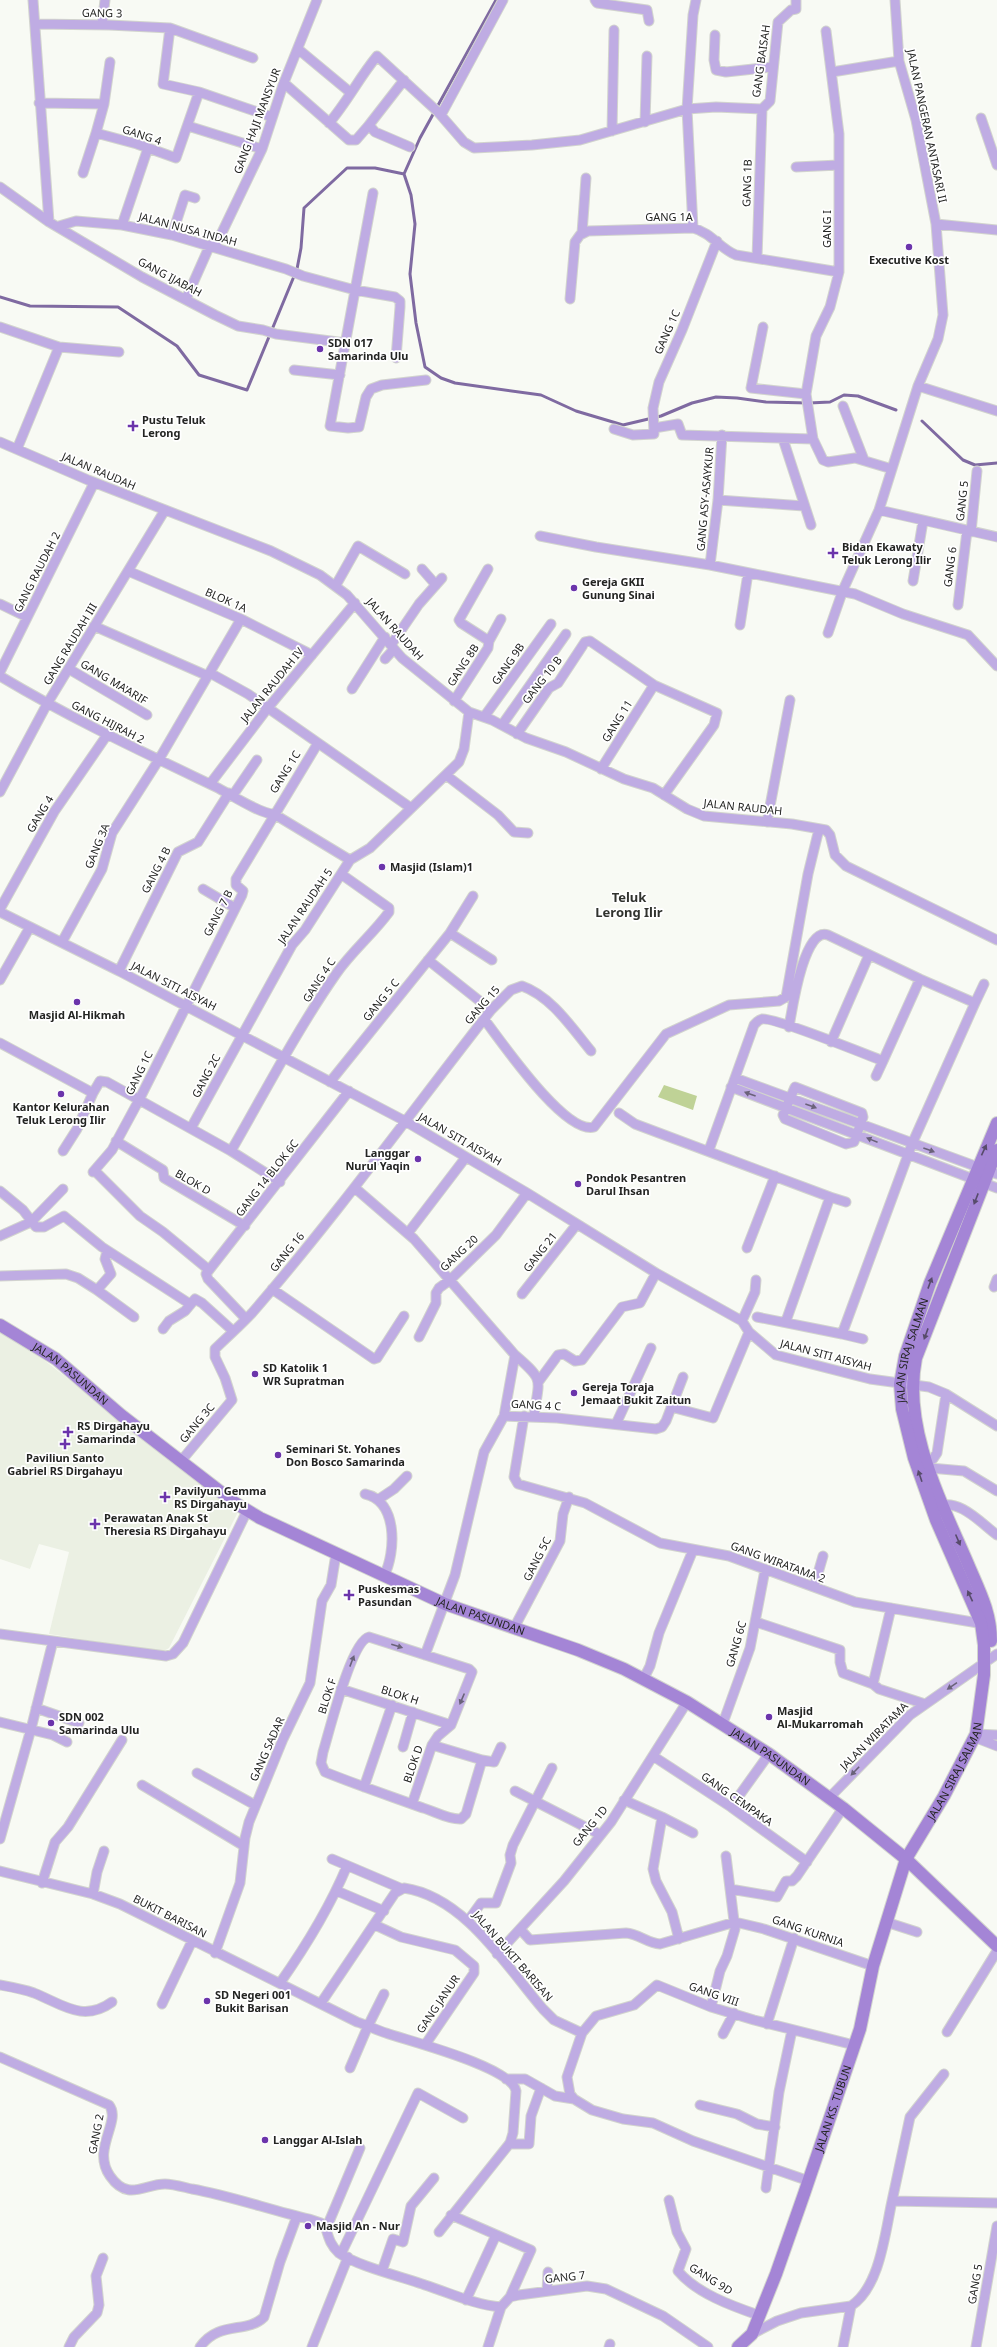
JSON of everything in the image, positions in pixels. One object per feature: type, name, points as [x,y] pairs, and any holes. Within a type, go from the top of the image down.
[{"type":"street","points":[[33,0],[49,222]]},
{"type":"street","points":[[102,25],[105,0]]},
{"type":"street","name":"GANG HAJI MANSYUR","points":[[186,299],[262,149],[284,83],[317,0]]},
{"type":"street","points":[[438,112],[503,0]]},
{"type":"street","points":[[595,0],[597,3],[647,10],[649,21]]},
{"type":"street","points":[[693,228],[687,109],[693,15],[696,0]]},
{"type":"street","name":"GANG BAISAH","points":[[762,109],[770,101],[772,67],[778,22],[791,10],[796,9],[796,0]]},
{"type":"street","name":"JALAN PANGERAN ANTASARI II","points":[[828,633],[843,590],[879,510],[912,410],[918,386],[938,339],[943,315],[936,224],[916,120],[899,61],[895,0]]},
{"type":"street","name":"GANG 3","points":[[34,24],[170,28],[254,58]]},
{"type":"street","points":[[170,28],[162,83],[199,92],[272,117]]},
{"type":"street","points":[[612,131],[614,30]]},
{"type":"street","name":"GANG I","points":[[826,31],[839,134],[839,272],[830,306],[816,336],[807,380],[807,410],[813,439],[821,458],[825,461],[855,458],[864,460]]},
{"type":"street","points":[[715,35],[716,70],[726,72],[772,67]]},
{"type":"street","points":[[298,49],[351,93]]},
{"type":"street","points":[[329,123],[346,103],[351,93],[377,56],[438,112],[464,142],[474,148],[559,142],[612,131],[687,109],[716,107],[762,109]]},
{"type":"street","points":[[645,122],[648,56]]},
{"type":"street","points":[[832,72],[899,61]]},
{"type":"street","points":[[83,173],[104,104],[110,62]]},
{"type":"street","points":[[284,83],[329,123],[352,141],[358,138],[404,80]]},
{"type":"street","points":[[199,92],[188,125],[262,149]]},
{"type":"street","points":[[40,103],[104,104]]},
{"type":"street","name":"GANG 1B","points":[[757,258],[762,109]]},
{"type":"street","points":[[981,118],[997,165]]},
{"type":"street","name":"GANG 4","points":[[96,134],[148,148],[176,158],[188,125]]},
{"type":"street","points":[[369,125],[375,132],[410,147]]},
{"type":"street","points":[[122,225],[148,148]]},
{"type":"street","points":[[796,167],[839,165]]},
{"type":"street","points":[[570,299],[575,242],[582,233],[586,178]]},
{"type":"street","name":"GANG IJABAH","points":[[0,187],[49,222],[59,226],[142,277],[238,326],[263,330],[276,334],[346,343]]},
{"type":"street","points":[[373,193],[330,426],[348,428],[360,426],[367,394],[375,387],[426,380]]},
{"type":"street","points":[[172,235],[184,195],[195,198]]},
{"type":"street","name":"JALAN NUSA INDAH","points":[[59,226],[76,222],[122,225],[172,235],[286,269],[303,276],[355,290],[395,297],[400,301],[396,358]]},
{"type":"street","points":[[936,224],[997,230]]},
{"type":"street","name":"GANG 1A","points":[[582,233],[693,228],[708,233],[727,251],[757,258],[839,272]]},
{"type":"street","name":"GANG 1C","points":[[653,430],[653,412],[659,382],[682,330],[717,241]]},
{"type":"street","points":[[0,327],[59,347],[119,352]]},
{"type":"street","points":[[763,327],[750,387],[806,395]]},
{"type":"street","points":[[17,449],[59,347]]},
{"type":"street","points":[[294,370],[340,375]]},
{"type":"street","points":[[918,386],[997,411]]},
{"type":"street","points":[[843,406],[864,460],[892,469]]},
{"type":"street","points":[[614,429],[633,435],[678,424],[682,435],[722,435],[783,439],[813,439]]},
{"type":"street","name":"GANG ASY-ASAYKUR","points":[[710,565],[718,500],[722,435]]},
{"type":"street","points":[[783,439],[811,525]]},
{"type":"street","name":"JALAN RAUDAH","points":[[0,442],[94,483],[271,551],[320,575],[336,585],[355,603],[417,672],[469,712],[502,725],[517,734],[566,752],[601,769],[653,788],[687,809],[704,816],[792,824],[819,829]]},
{"type":"street","name":"GANG 5","points":[[969,532],[977,472]]},
{"type":"street","name":"GANG RAUDAH 2","points":[[0,672],[94,483]]},
{"type":"street","points":[[718,500],[804,506]]},
{"type":"street","name":"GANG RAUDAH III","points":[[0,792],[47,704],[165,510]]},
{"type":"street","points":[[879,510],[969,532],[997,537]]},
{"type":"street","points":[[913,581],[923,521]]},
{"type":"street","name":"GANG 6","points":[[958,605],[969,532]]},
{"type":"street","points":[[540,536],[596,547],[710,565],[843,590],[903,614],[968,634],[997,666]]},
{"type":"street","points":[[336,585],[358,546],[405,574]]},
{"type":"street","points":[[386,659],[419,604],[439,581],[422,569]]},
{"type":"street","name":"GANG 8B","points":[[488,570],[459,620],[461,623],[490,641]]},
{"type":"street","name":"BLOK 1A","points":[[128,571],[241,619],[312,655]]},
{"type":"street","points":[[740,625],[748,573]]},
{"type":"street","name":"JALAN RAUDAH IV","points":[[210,784],[267,709],[355,603]]},
{"type":"street","points":[[0,604],[27,617]]},
{"type":"street","name":"GANG 3A","points":[[62,942],[102,869],[112,833],[158,761],[241,619]]},
{"type":"street","name":"GANG 8B","points":[[454,701],[488,648],[501,619]]},
{"type":"street","name":"GANG 9B","points":[[484,718],[551,624]]},
{"type":"street","points":[[94,626],[209,674],[248,694],[267,709],[411,808]]},
{"type":"street","points":[[502,725],[566,634]]},
{"type":"street","points":[[352,689],[385,637]]},
{"type":"street","name":"GANG 10 B","points":[[517,734],[549,688],[558,683],[586,641],[590,641],[654,685]]},
{"type":"street","name":"GANG MA'ARIF","points":[[69,668],[147,715]]},
{"type":"street","name":"GANG HIJRAH 2","points":[[0,676],[47,704],[158,761],[231,794],[266,813],[274,814],[350,860]]},
{"type":"street","points":[[654,685],[711,709],[717,716],[714,725],[664,795]]},
{"type":"street","name":"GANG 11","points":[[601,769],[654,685]]},
{"type":"street","points":[[767,822],[790,700]]},
{"type":"street","name":"JALAN RAUDAH 5","points":[[242,1035],[292,945],[305,930],[350,860],[370,848],[446,775],[463,755],[469,712]]},
{"type":"street","name":"GANG 4","points":[[0,911],[51,816],[107,735]]},
{"type":"street","name":"GANG 1C","points":[[274,814],[318,744]]},
{"type":"street","name":"GANG 4 B","points":[[119,971],[178,852],[198,842],[231,794],[257,760]]},
{"type":"street","points":[[446,775],[498,815],[514,832],[528,833]]},
{"type":"street","name":"GANG 7 B","points":[[185,1006],[243,891],[236,885],[236,879],[274,814]]},
{"type":"street","points":[[484,1019],[551,1104],[584,1127],[594,1127],[666,1034],[729,1005],[779,1001],[786,997],[808,874],[819,829],[829,832],[835,855],[846,866],[997,940]]},
{"type":"street","name":"GANG 4 C","points":[[231,1151],[337,972],[359,945],[370,937],[389,912],[389,908],[341,874]]},
{"type":"street","points":[[204,889],[235,908]]},
{"type":"street","name":"GANG 5 C","points":[[330,1082],[450,933],[473,896]]},
{"type":"street","name":"JALAN SITI AISYAH","points":[[0,911],[119,971],[405,1121],[527,1193],[656,1273],[742,1321],[749,1332],[776,1355],[852,1375],[929,1387],[946,1394],[997,1426]]},
{"type":"street","points":[[0,980],[30,927]]},
{"type":"street","points":[[450,933],[492,960]]},
{"type":"street","points":[[789,1027],[801,970],[817,935],[823,933],[869,956],[975,1003]]},
{"type":"street","points":[[832,1042],[869,956]]},
{"type":"street","points":[[428,960],[492,1010]]},
{"type":"street","points":[[876,1076],[920,979]]},
{"type":"street","points":[[842,1334],[912,1144],[984,984]]},
{"type":"street","name":"GANG 15","points":[[405,1121],[484,1019],[514,987],[527,988],[555,1009],[591,1051]]},
{"type":"street","name":"GANG 1C","points":[[185,1006],[139,1100],[112,1150],[94,1172],[140,1216],[163,1232],[208,1275]]},
{"type":"street","points":[[709,1150],[754,1025],[757,1021],[766,1020],[789,1027],[883,1061]]},
{"type":"street","name":"GANG 2C","points":[[191,1128],[242,1035]]},
{"type":"street","points":[[0,1043],[93,1093]]},
{"type":"street","points":[[63,1151],[77,1129],[93,1093],[100,1081],[103,1080],[231,1151],[280,1182]]},
{"type":"street","points":[[733,1082],[787,1102],[831,1113],[912,1144],[987,1170]]},
{"type":"street","points":[[797,1087],[859,1111],[863,1115],[857,1134],[852,1143],[846,1144],[785,1119],[783,1114],[787,1102],[792,1090],[797,1087]]},
{"type":"street","name":"GANG 14 BLOK 6C","points":[[208,1275],[349,1091]]},
{"type":"street","points":[[787,1102],[828,1123],[997,1188]]},
{"type":"street","points":[[619,1113],[635,1124],[709,1150],[846,1202]]},
{"type":"street","points":[[828,1123],[831,1113]]},
{"type":"street","name":"GANG 16","points":[[232,1400],[226,1378],[214,1353],[215,1349],[232,1331],[246,1320],[272,1289],[355,1188],[405,1121]]},
{"type":"street","name":"JALAN SIRAJ SALMAN","points":[[987,1170],[997,1123]]},
{"type":"street","name":"BLOK D","points":[[116,1141],[163,1170],[164,1178],[245,1226]]},
{"type":"street","name":"JALAN SIRAJ SALMAN","points":[[985,1624],[932,1509],[914,1458],[900,1400],[916,1358],[977,1180],[987,1170],[997,1150]]},
{"type":"street","points":[[408,1233],[466,1157]]},
{"type":"street","points":[[747,1248],[775,1176]]},
{"type":"street","points":[[355,1188],[408,1233],[515,1355],[535,1373],[539,1381]]},
{"type":"street","points":[[0,1236],[31,1222],[63,1189]]},
{"type":"street","points":[[0,1191],[23,1210],[36,1227],[41,1228],[63,1216],[107,1250],[190,1304]]},
{"type":"street","name":"GANG 20","points":[[419,1337],[437,1302],[437,1291],[443,1283],[450,1280],[496,1235],[527,1193]]},
{"type":"street","points":[[786,1321],[830,1197]]},
{"type":"street","name":"GANG 21","points":[[522,1294],[577,1224]]},
{"type":"street","points":[[97,1290],[111,1274],[105,1259],[107,1250]]},
{"type":"street","points":[[534,1416],[539,1381],[558,1355],[564,1354],[576,1361],[582,1360],[622,1308],[640,1303],[656,1273]]},
{"type":"street","points":[[0,1276],[66,1274],[78,1278],[97,1290],[134,1317]]},
{"type":"street","points":[[208,1275],[246,1320]]},
{"type":"street","points":[[742,1321],[754,1292],[756,1280]]},
{"type":"street","points":[[272,1289],[374,1359],[377,1358],[404,1316]]},
{"type":"street","points":[[163,1329],[169,1321],[185,1311],[193,1300],[198,1300],[232,1331]]},
{"type":"street","points":[[757,1316],[786,1321],[863,1339]]},
{"type":"street","name":"JALAN PASUNDAN","points":[[0,1325],[61,1363],[121,1415],[247,1510],[336,1554],[445,1604],[578,1650],[644,1678],[723,1723],[769,1754],[843,1808],[906,1860],[996,1944]]},
{"type":"street","points":[[671,1407],[713,1418],[749,1332]]},
{"type":"street","points":[[616,1424],[651,1348]]},
{"type":"street","points":[[504,1416],[515,1355]]},
{"type":"street","name":"GANG 4 C","points":[[425,1654],[445,1604],[457,1567],[484,1452],[504,1416],[534,1416],[659,1429],[666,1421],[683,1377]]},
{"type":"street","name":"JALAN SIRAJ SALMAN","points":[[906,1384],[928,1464],[943,1504],[985,1602],[984,1645],[989,1662],[975,1736],[944,1796],[906,1860]]},
{"type":"street","points":[[928,1464],[937,1453],[946,1394]]},
{"type":"street","name":"GANG 3C","points":[[181,1461],[232,1400]]},
{"type":"street","name":"GANG WIRATAMA 2","points":[[524,1416],[515,1481],[524,1486],[569,1497],[585,1503],[655,1541],[693,1550],[724,1555],[855,1602],[985,1624]]},
{"type":"street","points":[[928,1464],[964,1471],[997,1491]]},
{"type":"street","points":[[379,1499],[394,1489],[407,1476]]},
{"type":"street","points":[[365,1494],[379,1499],[384,1506],[391,1528],[390,1566],[384,1576]]},
{"type":"street","name":"GANG 5C","points":[[514,1628],[560,1540],[563,1514],[569,1497]]},
{"type":"street","points":[[932,1509],[943,1504],[956,1505],[997,1535]]},
{"type":"street","points":[[0,1634],[166,1656],[172,1654],[183,1643],[247,1510]]},
{"type":"street","points":[[644,1678],[650,1666],[659,1633],[693,1550]]},
{"type":"street","name":"GANG SADAR","points":[[215,1952],[240,1883],[247,1828],[255,1805],[283,1739],[310,1683],[322,1601],[331,1585],[336,1554]]},
{"type":"street","points":[[814,1587],[822,1556]]},
{"type":"street","name":"GANG 6C","points":[[723,1723],[750,1648],[765,1570]]},
{"type":"street","points":[[873,1684],[891,1608]]},
{"type":"street","points":[[756,1622],[838,1649],[840,1652],[840,1662],[843,1673],[873,1684],[879,1689],[924,1704]]},
{"type":"street","name":"BLOK F","points":[[364,1787],[322,1770],[323,1752],[341,1689],[357,1647],[364,1639],[369,1637],[425,1654]]},
{"type":"street","points":[[0,1840],[31,1729],[53,1641]]},
{"type":"street","name":"BLOK D","points":[[412,1804],[432,1745],[438,1736],[451,1725],[472,1672],[469,1669],[425,1654]]},
{"type":"street","name":"JALAN WIRATAMA","points":[[829,1798],[910,1715],[924,1704],[989,1662]]},
{"type":"street","name":"BLOK H","points":[[341,1689],[451,1725]]},
{"type":"street","name":"GANG 1D","points":[[497,1954],[564,1881],[599,1834],[611,1822],[687,1702]]},
{"type":"street","points":[[392,1705],[364,1787],[452,1818],[463,1818],[482,1760]]},
{"type":"street","points":[[36,1708],[79,1723]]},
{"type":"street","points":[[403,1747],[413,1712]]},
{"type":"street","points":[[0,1722],[31,1729],[67,1742]]},
{"type":"street","points":[[975,1736],[997,1735]]},
{"type":"street","points":[[975,1736],[997,1746]]},
{"type":"street","points":[[42,1883],[55,1842],[68,1827],[122,1740]]},
{"type":"street","points":[[432,1745],[482,1760],[494,1762],[501,1747]]},
{"type":"street","points":[[731,1807],[769,1754]]},
{"type":"street","name":"GANG CEMPAKA","points":[[654,1756],[731,1807],[807,1862]]},
{"type":"street","points":[[468,1921],[481,1903],[496,1903],[511,1863],[510,1855],[513,1846],[552,1768]]},
{"type":"street","points":[[197,1772],[255,1805]]},
{"type":"street","points":[[142,1785],[244,1846]]},
{"type":"street","points":[[515,1791],[599,1834]]},
{"type":"street","points":[[624,1800],[693,1833]]},
{"type":"street","points":[[730,1889],[777,1897],[786,1881],[790,1882],[794,1880],[843,1808]]},
{"type":"street","points":[[662,1817],[653,1869],[656,1881],[672,1912],[679,1939]]},
{"type":"street","points":[[93,1894],[96,1872],[104,1851]]},
{"type":"street","points":[[711,2007],[720,1971],[733,1937],[735,1922],[726,1856]]},
{"type":"street","name":"JALAN BUKIT BARISAN","points":[[332,1860],[400,1888],[408,1888],[440,1901],[468,1921],[554,2020],[582,2033]]},
{"type":"street","name":"JALAN KS. TUBUN","points":[[738,2347],[752,2334],[758,2315],[776,2274],[863,2017],[873,1966],[906,1860]]},
{"type":"street","points":[[280,1983],[311,1939],[337,1891],[347,1866]]},
{"type":"street","name":"BUKIT BARISAN","points":[[0,1871],[42,1883],[93,1894],[141,1914],[192,1941],[368,2026],[457,2055],[506,2079]]},
{"type":"street","points":[[321,2003],[400,1888]]},
{"type":"street","points":[[337,1891],[384,1911]]},
{"type":"street","points":[[520,1930],[530,1940],[626,1933],[635,1934],[652,1944],[679,1939],[735,1922]]},
{"type":"street","name":"GANG KURNIA","points":[[735,1922],[794,1938],[873,1966]]},
{"type":"street","points":[[886,1922],[917,1932]]},
{"type":"street","name":"GANG JANUR","points":[[374,1925],[417,1942],[455,1950],[474,1966],[474,1973],[425,2045]]},
{"type":"street","points":[[767,2024],[794,1938]]},
{"type":"street","points":[[162,2004],[192,1941]]},
{"type":"street","points":[[947,2032],[996,1944]]},
{"type":"street","points":[[0,1985],[33,1993],[74,2011],[98,2009],[112,2002]]},
{"type":"street","name":"GANG VIII","points":[[582,2033],[596,2016],[634,2004],[657,1985],[711,2007],[767,2024],[854,2045]]},
{"type":"street","points":[[350,2068],[384,1994]]},
{"type":"street","points":[[723,2034],[734,2014]]},
{"type":"street","points":[[766,2188],[792,2030]]},
{"type":"street","points":[[582,2033],[567,2077],[570,2094],[574,2099],[592,2110],[623,2119],[653,2123],[693,2140],[808,2181]]},
{"type":"street","name":"GANG 2","points":[[0,2057],[109,2105],[112,2109],[113,2117],[102,2155],[109,2176],[118,2186],[142,2190],[164,2184],[213,2193],[296,2216],[321,2224],[326,2229]]},
{"type":"street","points":[[752,2334],[777,2321],[801,2313],[851,2306],[863,2297],[872,2281],[892,2201],[910,2117],[944,2074]]},
{"type":"street","points":[[506,2079],[525,2079],[555,2096],[574,2099]]},
{"type":"street","points":[[439,2232],[509,2144],[513,2133],[516,2091],[506,2079]]},
{"type":"street","points":[[509,2144],[529,2144],[532,2116],[541,2088]]},
{"type":"street","points":[[312,2347],[344,2255],[418,2093],[463,2118]]},
{"type":"street","points":[[700,2106],[737,2114],[758,2124],[775,2126]]},
{"type":"street","points":[[360,2148],[326,2229],[330,2243],[344,2255],[382,2271],[466,2300],[502,2307]]},
{"type":"street","points":[[382,2271],[393,2239],[402,2242],[411,2206],[434,2178]]},
{"type":"street","name":"GANG 9D","points":[[669,2200],[677,2232],[686,2249],[678,2271],[714,2297],[734,2307],[758,2315]]},
{"type":"street","points":[[892,2201],[997,2203]]},
{"type":"street","points":[[451,2215],[531,2250],[510,2297],[502,2307],[488,2347]]},
{"type":"street","points":[[200,2347],[206,2337],[212,2333],[255,2322],[264,2317],[280,2262],[296,2216]]},
{"type":"street","name":"GANG 5","points":[[976,2347],[997,2226]]},
{"type":"street","points":[[466,2300],[496,2235]]},
{"type":"street","points":[[69,2347],[74,2337],[97,2313],[99,2305],[96,2276],[102,2258]]},
{"type":"street","points":[[547,2291],[548,2272]]},
{"type":"street","name":"GANG 7","points":[[510,2297],[587,2286],[606,2289],[663,2316],[708,2347]]},
{"type":"street","points":[[843,2347],[851,2306]]},
{"type":"shaded area","name":"RS Dirgahayu Samarinda","points":[[0,1332],[35,1353],[238,1512],[169,1648],[162,1652],[49,1634],[69,1552],[39,1544],[30,1569],[0,1559]]},
{"type":"green space","points":[[664,1085],[697,1096],[693,1110],[658,1097]]},
{"type":"waterway","points":[[404,174],[420,138],[496,0]]},
{"type":"waterway","points":[[0,297],[30,306],[118,307],[177,346],[199,375],[247,390],[297,269],[301,248],[304,208],[347,168],[375,168],[404,174],[411,195],[415,224],[410,274],[416,323],[425,367],[441,378],[455,383],[541,395],[576,411],[623,425],[661,416],[692,403],[716,397],[766,402],[809,403],[830,402],[844,395],[858,396],[896,410]]},
{"type":"waterway","points":[[922,421],[963,460],[975,465],[997,463]]},
{"type":"place","name":"Executive Kost","points":[[909,247]]},
{"type":"place","name":"SDN 017 Samarinda Ulu","points":[[320,349]]},
{"type":"place","name":"Pustu Teluk Lerong","points":[[133,426]]},
{"type":"place","name":"Bidan Ekawaty Teluk Lerong Ilir","points":[[833,553]]},
{"type":"place","name":"Gereja GKII Gunung Sinai","points":[[574,588]]},
{"type":"place","name":"Masjid (Islam)1","points":[[382,867]]},
{"type":"place","name":"Masjid Al-Hikmah","points":[[77,1002]]},
{"type":"place","name":"Kantor Kelurahan Teluk Lerong Ilir","points":[[61,1094]]},
{"type":"place","name":"Langgar Nurul Yaqin","points":[[418,1159]]},
{"type":"place","name":"Pondok Pesantren Darul Ihsan","points":[[578,1184]]},
{"type":"place","name":"SD Katolik 1 WR Supratman","points":[[255,1374]]},
{"type":"place","name":"Gereja Toraja Jemaat Bukit Zaitun","points":[[574,1393]]},
{"type":"place","name":"RS Dirgahayu Samarinda","points":[[68,1432]]},
{"type":"place","name":"Paviliun Santo Gabriel RS Dirgahayu","points":[[65,1444]]},
{"type":"place","name":"Seminari St. Yohanes Don Bosco Samarinda","points":[[278,1455]]},
{"type":"place","name":"Pavilyun Gemma RS Dirgahayu","points":[[165,1497]]},
{"type":"place","name":"Perawatan Anak St Theresia RS Dirgahayu","points":[[95,1524]]},
{"type":"place","name":"Puskesmas Pasundan","points":[[349,1595]]},
{"type":"place","name":"Masjid Al-Mukarromah","points":[[769,1717]]},
{"type":"place","name":"SDN 002 Samarinda Ulu","points":[[51,1723]]},
{"type":"place","name":"SD Negeri 001 Bukit Barisan","points":[[207,2001]]},
{"type":"place","name":"Langgar Al-Islah","points":[[265,2140]]},
{"type":"place","name":"Masjid An - Nur","points":[[308,2226]]},
{"type":"district","name":"Teluk Lerong Ilir","points":[[629,904]]}]
